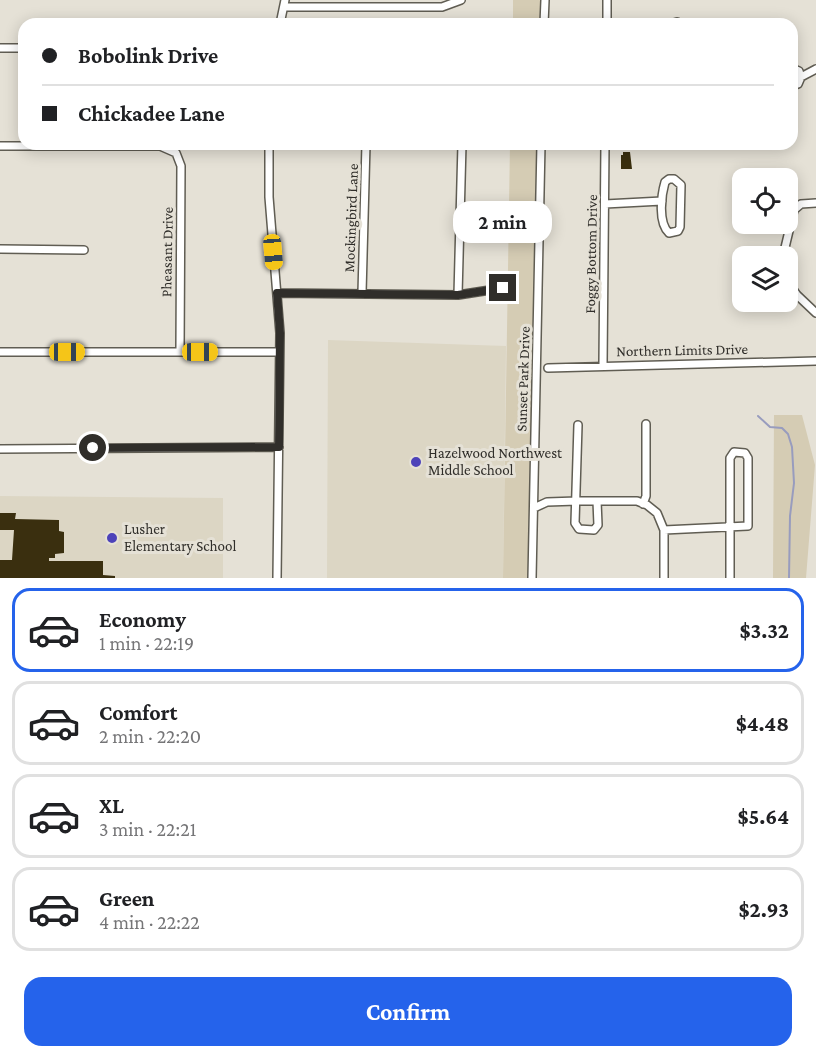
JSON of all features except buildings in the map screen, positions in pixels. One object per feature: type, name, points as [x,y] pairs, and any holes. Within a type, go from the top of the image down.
[{"type":"street","points":[[544,18],[545,0]]},
{"type":"street","points":[[607,0],[607,18]]},
{"type":"street","points":[[285,4],[376,3],[442,7],[460,1]]},
{"type":"street","points":[[0,48],[18,48]]},
{"type":"street","points":[[798,84],[801,77],[816,69]]},
{"type":"street","points":[[798,70],[801,77]]},
{"type":"street","name":"Pheasant Drive","points":[[0,146],[18,146]]},
{"type":"street","name":"Pheasant Drive","points":[[169,150],[176,153],[182,166],[180,351]]},
{"type":"street","points":[[269,150],[269,197],[277,293],[279,352],[277,578]]},
{"type":"street","name":"Mockingbird Lane","points":[[362,293],[366,150]]},
{"type":"street","points":[[458,295],[462,150]]},
{"type":"street","name":"Sunset Park Drive","points":[[532,578],[542,150]]},
{"type":"street","name":"Foggy Bottom Drive","points":[[603,365],[605,150]]},
{"type":"street","points":[[669,179],[678,181],[681,185],[680,228],[673,233],[665,230],[662,201],[664,182],[669,179]]},
{"type":"street","points":[[605,204],[662,201]]},
{"type":"street","points":[[785,246],[794,210],[801,204],[816,203]]},
{"type":"street","points":[[0,249],[84,250]]},
{"type":"street","points":[[277,293],[458,295],[503,288]]},
{"type":"street","points":[[798,297],[816,313]]},
{"type":"street","points":[[0,352],[279,352]]},
{"type":"street","name":"Northern Limits Drive","points":[[548,368],[816,361]]},
{"type":"street","points":[[643,504],[646,496],[646,424]]},
{"type":"street","points":[[578,425],[575,523],[579,529],[594,530],[598,525],[597,501]]},
{"type":"street","points":[[0,448],[279,447]]},
{"type":"street","points":[[664,530],[730,527],[748,526],[748,458],[745,453],[734,452],[730,458],[730,527],[730,578]]},
{"type":"street","points":[[534,508],[547,502],[637,501],[653,509],[664,530],[663,578]]},
{"type":"shaded area","points":[[513,0],[542,0],[541,18],[513,18]]},
{"type":"shaded area","points":[[510,150],[539,150],[529,578],[503,578]]},
{"type":"shaded area","name":"Hazelwood Northwest Middle School","points":[[328,340],[506,346],[503,578],[327,578]]},
{"type":"shaded area","points":[[774,415],[802,415],[815,465],[806,578],[773,578]]},
{"type":"shaded area","name":"Lusher Elementary School","points":[[0,496],[223,498],[223,578],[0,578]]},
{"type":"waterway","points":[[758,416],[770,427],[782,428],[788,434],[792,447],[794,483],[790,516],[789,578]]},
{"type":"place","name":"Hazelwood Northwest Middle School","points":[[416,462]]},
{"type":"place","name":"Lusher Elementary School","points":[[112,538]]},
{"type":"route","points":[[93,448],[279,447],[280,333],[277,293],[458,295],[503,288]]}]
